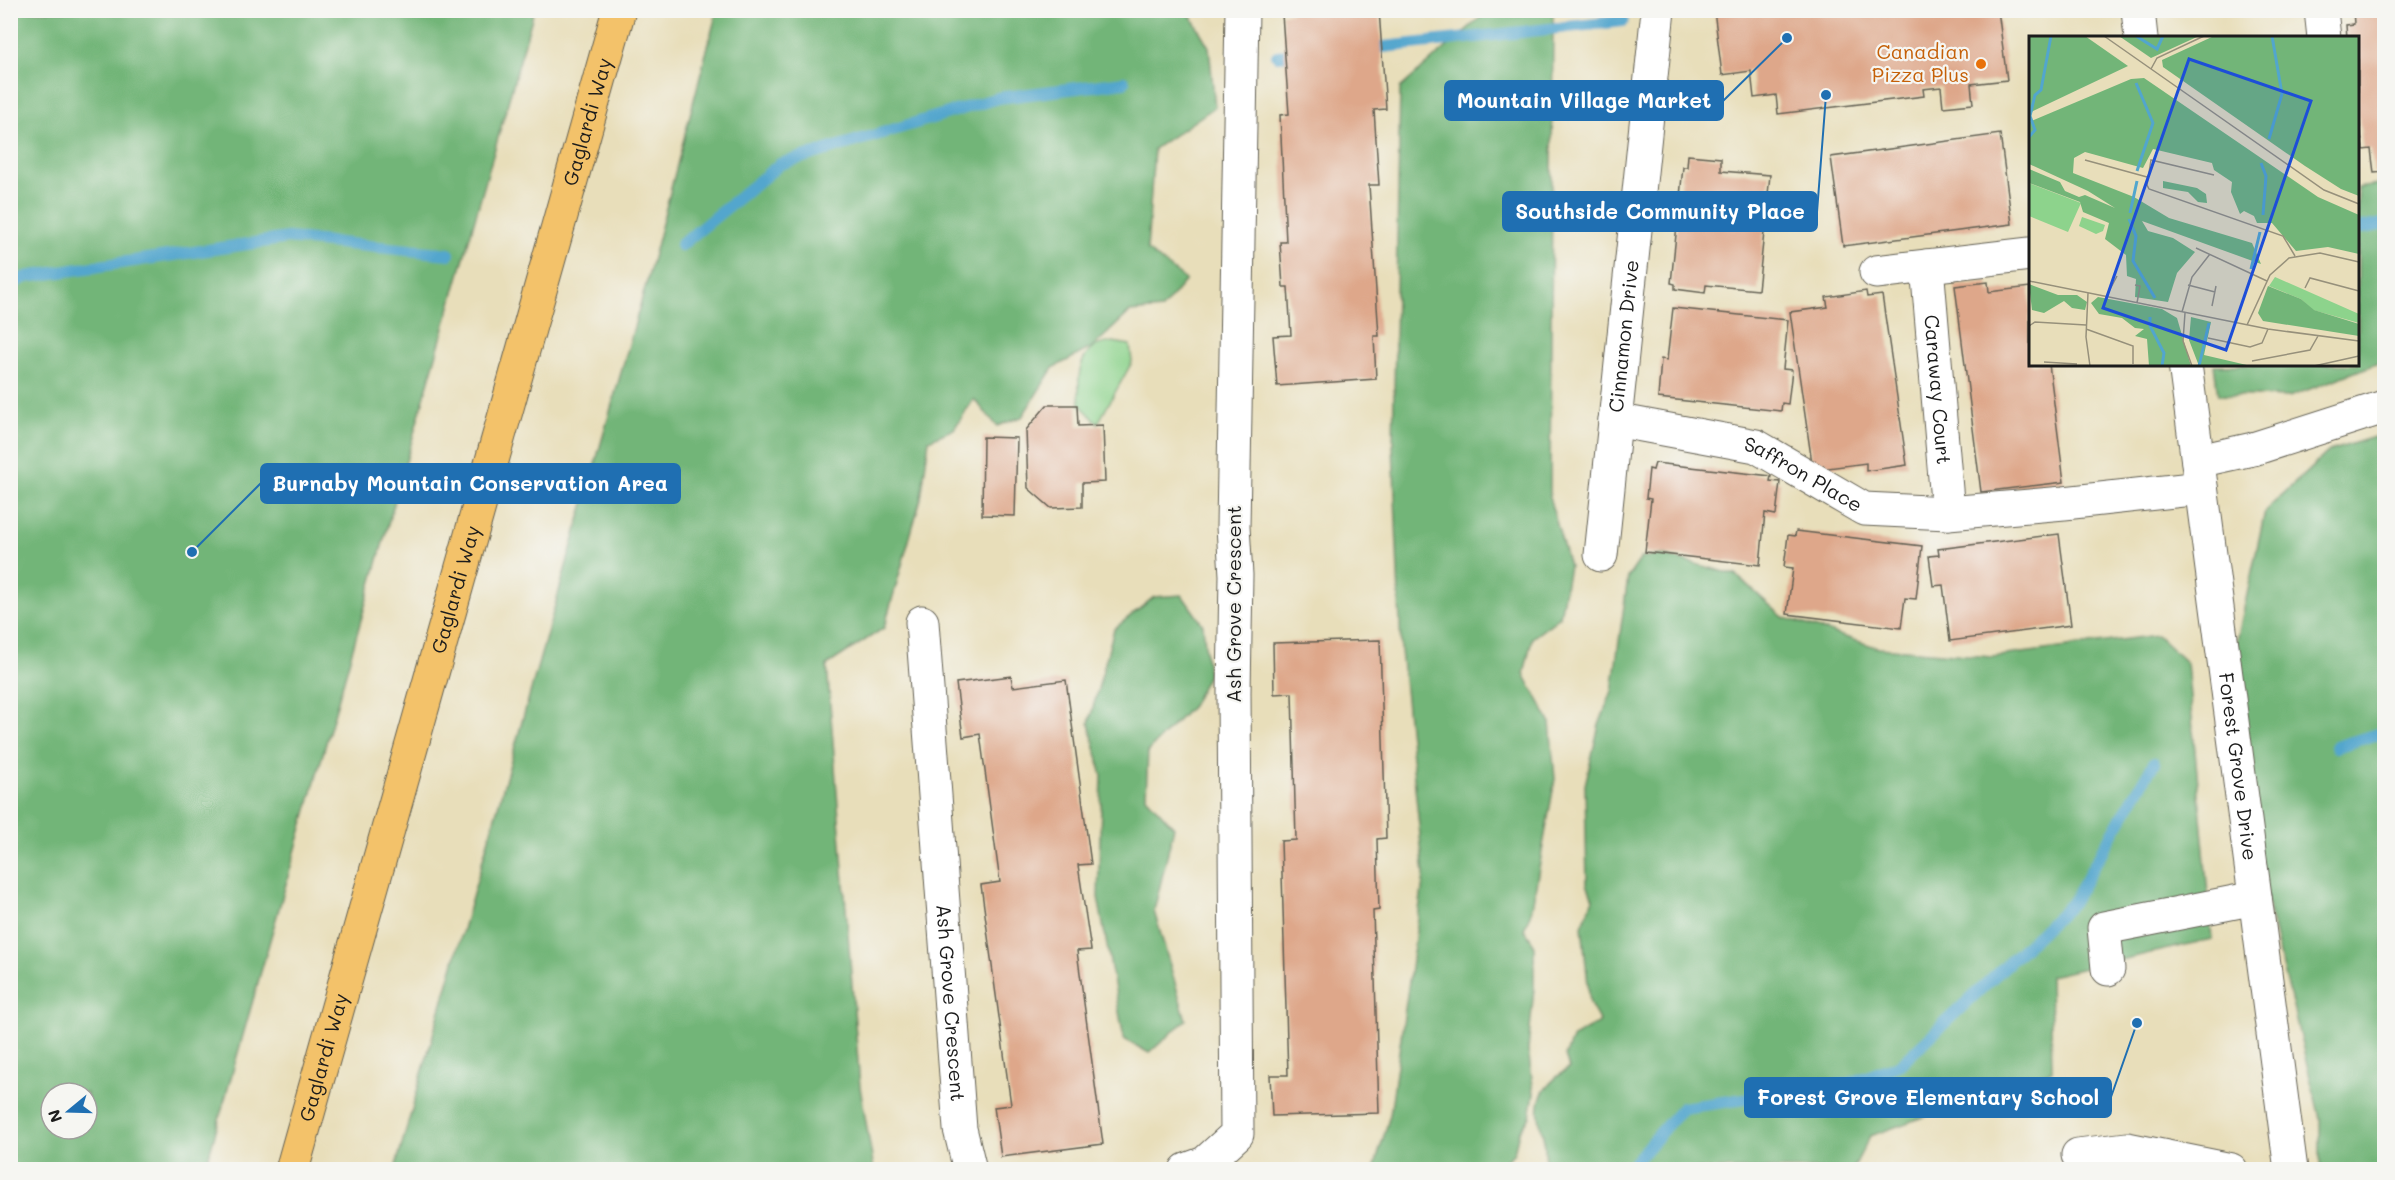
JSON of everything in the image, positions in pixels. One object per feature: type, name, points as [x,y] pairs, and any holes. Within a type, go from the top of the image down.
[{"type":"main road","name":"Gaglardi Way","points":[[292,1170],[619,10]]},
{"type":"street","name":"Ash Grove Crescent","points":[[1186,1170],[1205,1163],[1237,1134],[1234,692],[1236,575],[1233,527],[1242,10]]},
{"type":"street","name":"Cinnamon Drive","points":[[1601,555],[1658,10]]},
{"type":"street","points":[[2138,10],[2141,36]]},
{"type":"street","points":[[2321,10],[2324,36]]},
{"type":"street","points":[[1876,272],[2029,254]]},
{"type":"street","name":"Caraway Court","points":[[1927,266],[1948,513]]},
{"type":"street","name":"Forest Grove Drive","points":[[2185,366],[2290,1170]]},
{"type":"street","name":"Saffron Place","points":[[1615,420],[1756,446],[1864,508],[1948,513],[2064,503],[2200,474],[2253,448],[2385,407]]},
{"type":"street","name":"Ash Grove Crescent","points":[[922,622],[960,1129],[970,1170]]},
{"type":"street","points":[[2108,969],[2104,928],[2255,898]]},
{"type":"street","points":[[2078,1155],[2127,1149],[2231,1170]]},
{"type":"green space","points":[[10,11],[534,11],[205,1169],[11,1169]]},
{"type":"green space","points":[[717,11],[1188,11],[1209,47],[1215,107],[1154,149],[1147,250],[1186,280],[1162,309],[1130,312],[1093,347],[1053,368],[1022,417],[997,426],[974,399],[954,429],[929,440],[921,498],[884,628],[827,665],[860,1087],[874,1169],[395,1169],[647,281]]},
{"type":"green space","points":[[1488,11],[1553,11],[1550,500],[1569,566],[1560,617],[1532,638],[1524,674],[1550,722],[1555,779],[1531,913],[1524,929],[1534,944],[1534,988],[1528,1050],[1534,1093],[1530,1117],[1519,1132],[1514,1153],[1496,1169],[1374,1169],[1390,1115],[1424,875],[1401,650],[1393,445],[1400,88]]},
{"type":"green space","points":[[2384,184],[2384,361],[2289,397],[2218,395],[2214,366],[2359,366],[2359,188]]},
{"type":"green space","points":[[1113,342],[1130,345],[1132,362],[1098,423],[1080,405],[1081,366],[1088,352],[1094,347]]},
{"type":"green space","points":[[2384,434],[2384,1169],[2320,1169],[2320,1118],[2267,901],[2232,664],[2265,511],[2329,451]]},
{"type":"green space","points":[[1662,555],[1736,575],[1783,617],[1879,648],[1992,657],[2157,635],[2187,663],[2212,939],[2050,976],[2052,1071],[1870,1136],[1853,1169],[1544,1169],[1544,1140],[1539,1116],[1539,1105],[1543,1093],[1552,1081],[1569,1068],[1565,1056],[1573,1037],[1600,1022],[1590,1004],[1582,926],[1593,899],[1587,884],[1585,785],[1599,725],[1612,691],[1628,577],[1641,558]]},
{"type":"green space","points":[[1182,595],[1203,625],[1208,675],[1192,706],[1148,751],[1146,797],[1174,827],[1154,911],[1186,1020],[1149,1053],[1124,1039],[1098,897],[1102,776],[1089,723],[1114,629],[1154,597]]},
{"type":"building","points":[[1291,10],[1379,10],[1386,109],[1374,110],[1379,185],[1369,185],[1379,336],[1374,336],[1376,379],[1277,386],[1273,336],[1291,335],[1288,287],[1283,287],[1280,242],[1286,242],[1280,115],[1289,114],[1282,14],[1292,13]]},
{"type":"building","points":[[1714,10],[1998,10],[2007,80],[1971,84],[1973,104],[1943,107],[1941,87],[1923,89],[1924,96],[1778,114],[1776,95],[1754,98],[1751,71],[1722,75]]},
{"type":"building","points":[[2353,10],[2384,10],[2384,172],[2374,173],[2371,149],[2363,150],[2359,120],[2359,36],[2347,36],[2346,25],[2354,24]]},
{"type":"building","points":[[2000,134],[2012,224],[1843,246],[1831,157]]},
{"type":"building","points":[[1688,155],[1721,158],[1721,171],[1770,175],[1758,290],[1706,285],[1705,293],[1675,289],[1675,284],[1671,283],[1683,167],[1687,167]]},
{"type":"building","points":[[1988,282],[1989,292],[2029,287],[2029,366],[2049,366],[2064,482],[1981,492],[1955,286]]},
{"type":"building","points":[[1866,291],[1867,297],[1882,295],[1907,465],[1866,471],[1866,463],[1813,470],[1790,312],[1828,307],[1826,297]]},
{"type":"building","points":[[1673,308],[1788,320],[1783,369],[1792,370],[1788,404],[1782,403],[1781,411],[1658,398],[1661,359],[1667,360]]},
{"type":"building","points":[[1047,405],[1077,405],[1078,426],[1103,425],[1105,482],[1082,483],[1082,507],[1051,508],[1028,488],[1026,430]]},
{"type":"building","points":[[983,437],[1017,438],[1015,516],[982,515]]},
{"type":"building","points":[[1655,463],[1771,476],[1770,481],[1780,482],[1776,515],[1765,513],[1760,565],[1645,552],[1651,499],[1646,498],[1649,469],[1653,470]]},
{"type":"building","points":[[1796,531],[1922,546],[1916,599],[1905,598],[1901,628],[1787,614],[1793,568],[1784,567],[1788,535],[1795,536]]},
{"type":"building","points":[[2059,534],[2071,625],[1950,641],[1943,585],[1933,586],[1929,556],[1939,555],[1938,549]]},
{"type":"building","points":[[1380,640],[1386,838],[1377,839],[1379,910],[1373,911],[1379,1113],[1272,1116],[1270,1075],[1288,1075],[1281,841],[1296,840],[1292,693],[1274,694],[1273,643]]},
{"type":"building","points":[[1011,676],[1013,687],[1066,680],[1091,864],[1078,865],[1091,950],[1077,951],[1103,1144],[1001,1157],[994,1107],[1011,1105],[981,885],[1000,882],[980,734],[963,737],[956,683]]},
{"type":"waterway","points":[[1365,49],[1623,21]]},
{"type":"waterway","points":[[1277,56],[1300,54]]},
{"type":"waterway","points":[[681,245],[780,164],[998,98],[1124,82]]},
{"type":"waterway","points":[[2359,229],[2384,224]]},
{"type":"waterway","points":[[10,285],[26,277],[288,238],[449,254]]},
{"type":"waterway","points":[[2336,747],[2384,732]]},
{"type":"waterway","points":[[1628,1170],[1682,1108],[1848,1084],[1901,1064],[2072,903],[2154,763]]},
{"type":"place","name":"Mountain Village Market","points":[[1787,38]]},
{"type":"place","name":"Canadian Pizza Plus","points":[[1981,64]]},
{"type":"place","name":"Southside Community Place","points":[[1826,95]]},
{"type":"place","name":"Burnaby Mountain Conservation Area","points":[[192,552]]},
{"type":"place","name":"Forest Grove Elementary School","points":[[2137,1023]]}]
